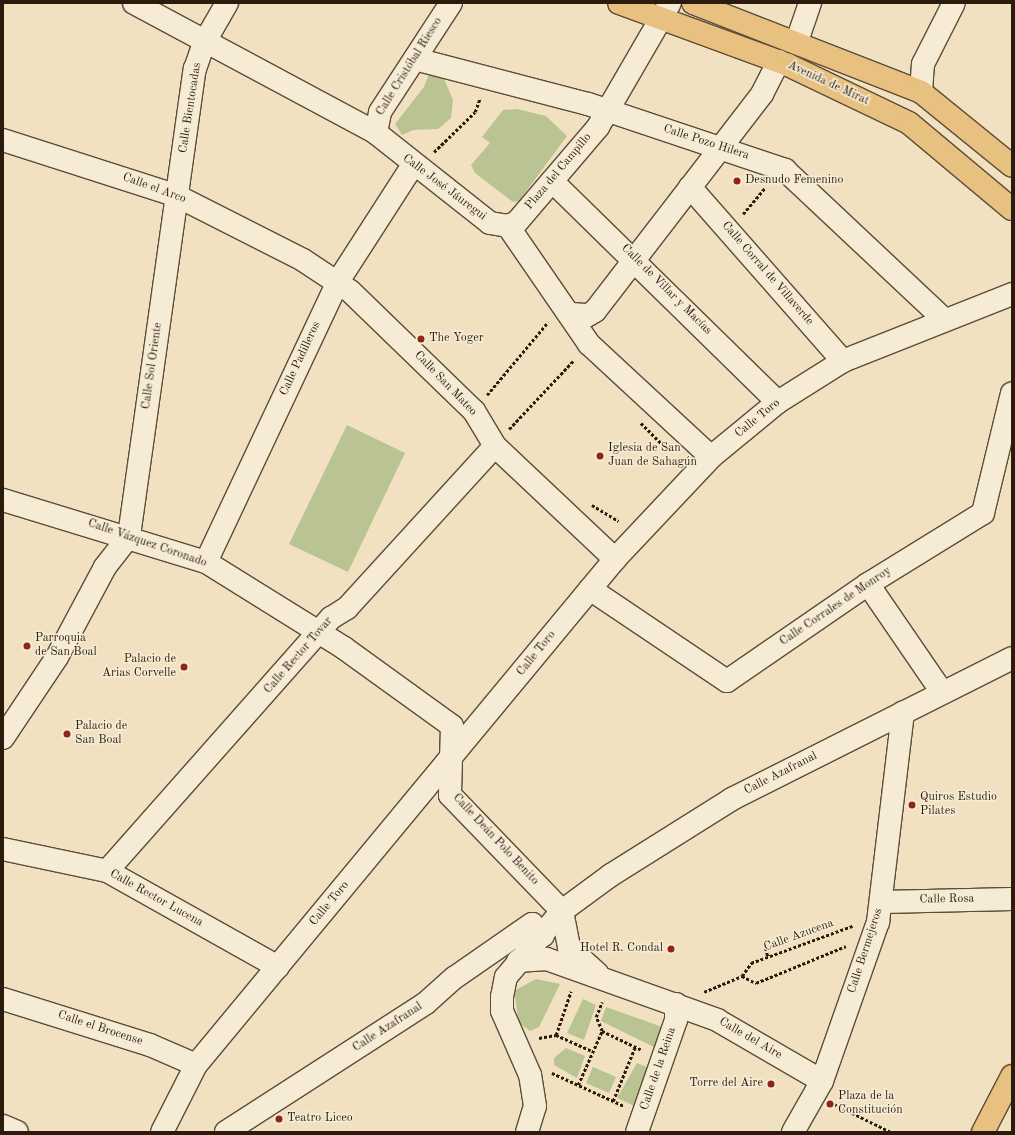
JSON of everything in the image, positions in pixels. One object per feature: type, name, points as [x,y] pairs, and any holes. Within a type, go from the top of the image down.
[{"type":"main road","name":"Avenida de Mirat","points":[[619,3],[666,10],[779,61],[910,123],[1012,208]]},
{"type":"main road","points":[[693,3],[797,41],[921,92],[1012,166]]},
{"type":"main road","points":[[983,1132],[1012,1076]]},
{"type":"street","name":"Calle José Jáuregui","points":[[134,3],[204,43],[376,133],[420,162],[490,223],[508,226]]},
{"type":"street","name":"Calle Bientocadas","points":[[178,196],[195,69],[204,43],[227,3]]},
{"type":"street","name":"Calle Cristóbal Riesco","points":[[376,133],[380,112],[451,3]]},
{"type":"street","points":[[797,41],[810,3]]},
{"type":"street","points":[[921,92],[924,64],[954,3]]},
{"type":"street","name":"Plaza del Campillo","points":[[508,226],[517,222],[552,181],[606,112],[666,10]]},
{"type":"street","name":"Calle Pozo Hilera","points":[[415,59],[588,104],[606,112],[721,146],[782,169],[946,320]]},
{"type":"street","points":[[561,316],[588,315],[595,311],[762,94],[779,61]]},
{"type":"street","name":"Calle el Arco","points":[[3,140],[178,196],[303,260],[337,283]]},
{"type":"street","name":"Calle Padilleros","points":[[206,562],[337,283],[420,162]]},
{"type":"street","name":"Calle de Villar y Macías","points":[[552,181],[635,259],[778,402]]},
{"type":"street","name":"Calle Corral de Villaverde","points":[[690,188],[843,361]]},
{"type":"street","name":"Calle Sol Oriente","points":[[129,536],[178,196]]},
{"type":"street","points":[[508,226],[561,316],[711,457]]},
{"type":"street","name":"Calle San Mateo","points":[[337,283],[366,304],[474,411],[494,446],[615,559]]},
{"type":"street","name":"Calle Toro","points":[[162,1132],[196,1065],[451,760],[615,559],[711,457],[778,402],[843,361],[1012,294]]},
{"type":"street","name":"Calle Corrales de Monroy","points":[[590,589],[727,681],[868,584],[983,513],[1012,393]]},
{"type":"street","name":"Calle Rector Tovar","points":[[107,871],[320,633],[330,618],[347,608],[494,446]]},
{"type":"street","name":"Calle Vázquez Coronado","points":[[3,500],[129,536],[206,562],[320,633],[452,726],[451,760]]},
{"type":"street","points":[[3,738],[57,657],[105,568],[129,536]]},
{"type":"street","points":[[868,584],[942,692]]},
{"type":"street","name":"Calle Azafranal","points":[[527,1132],[534,1106],[530,1075],[502,1011],[506,977],[518,961],[543,936],[562,911],[611,875],[732,799],[902,712],[1012,658]]},
{"type":"street","name":"Calle Bermejeros","points":[[794,1132],[822,1081],[868,930],[883,902],[902,712]]},
{"type":"street","name":"Calle Deán Polo Benito","points":[[451,760],[450,795],[562,911]]},
{"type":"street","name":"Calle Rector Lucena","points":[[3,849],[107,871],[278,967]]},
{"type":"street","name":"Calle Rosa","points":[[883,902],[1012,900]]},
{"type":"street","points":[[562,911],[569,948],[608,981]]},
{"type":"street","name":"Calle Azafranal","points":[[226,1132],[426,1003],[454,978],[532,924],[543,936]]},
{"type":"street","name":"Calle del Aire","points":[[518,961],[547,959],[676,1004],[717,1020],[822,1081]]},
{"type":"street","name":"Calle el Brocense","points":[[3,999],[150,1045],[196,1065]]},
{"type":"street","name":"Calle de la Reina","points":[[640,1123],[676,1020],[676,1004]]},
{"type":"street","points":[[3,1126],[17,1132]]},
{"type":"path","points":[[420,162],[475,112],[487,78]]},
{"type":"path","points":[[747,210],[782,169]]},
{"type":"path","points":[[474,411],[561,316]]},
{"type":"path","points":[[494,446],[590,344]]},
{"type":"path","points":[[606,510],[620,522]]},
{"type":"path","points":[[742,976],[756,983],[868,930]]},
{"type":"path","name":"Calle Azucena","points":[[676,1004],[742,976],[751,963],[768,956],[868,930]]},
{"type":"path","points":[[766,948],[768,956]]},
{"type":"path","points":[[608,981],[596,1017],[602,1031],[663,1060]]},
{"type":"path","points":[[556,1035],[572,987]]},
{"type":"path","points":[[578,1085],[602,1031]]},
{"type":"path","points":[[539,1038],[556,1035],[592,1051]]},
{"type":"path","points":[[613,1101],[635,1047]]},
{"type":"path","points":[[530,1075],[543,1069],[613,1101],[640,1123]]},
{"type":"path","points":[[830,1102],[891,1132]]},
{"type":"green space","points":[[430,71],[444,79],[453,100],[451,118],[438,129],[413,130],[402,135],[395,124],[424,87]]},
{"type":"green space","points":[[517,109],[546,116],[567,136],[519,201],[513,202],[475,173],[471,165],[490,143],[482,137],[503,110]]},
{"type":"green space","points":[[347,425],[405,453],[348,572],[289,544]]},
{"type":"green space","points":[[536,979],[560,984],[539,1027],[530,1031],[519,1023],[514,991]]},
{"type":"green space","points":[[583,999],[596,1005],[584,1040],[567,1033]]},
{"type":"green space","points":[[606,1007],[668,1029],[660,1050],[601,1021]]},
{"type":"green space","points":[[566,1048],[585,1056],[577,1078],[554,1065],[554,1058]]},
{"type":"green space","points":[[637,1063],[654,1070],[641,1109],[617,1098]]},
{"type":"green space","points":[[593,1067],[616,1077],[609,1093],[586,1083]]},
{"type":"place","name":"Desnudo Femenino","points":[[737,181]]},
{"type":"place","name":"The Yoger","points":[[421,339]]},
{"type":"place","name":"Iglesia de San Juan de Sahagún","points":[[600,456]]},
{"type":"place","name":"Parroquia de San Boal","points":[[27,646]]},
{"type":"place","name":"Palacio de Arias Corvelle","points":[[184,667]]},
{"type":"place","name":"Palacio de San Boal","points":[[67,734]]},
{"type":"place","name":"Quiros Estudio Pilates","points":[[912,805]]},
{"type":"place","name":"Hotel R. Condal","points":[[671,949]]},
{"type":"place","name":"Torre del Aire","points":[[771,1084]]},
{"type":"place","name":"Plaza de la Constitución","points":[[830,1104]]},
{"type":"place","name":"Teatro Liceo","points":[[279,1119]]}]
